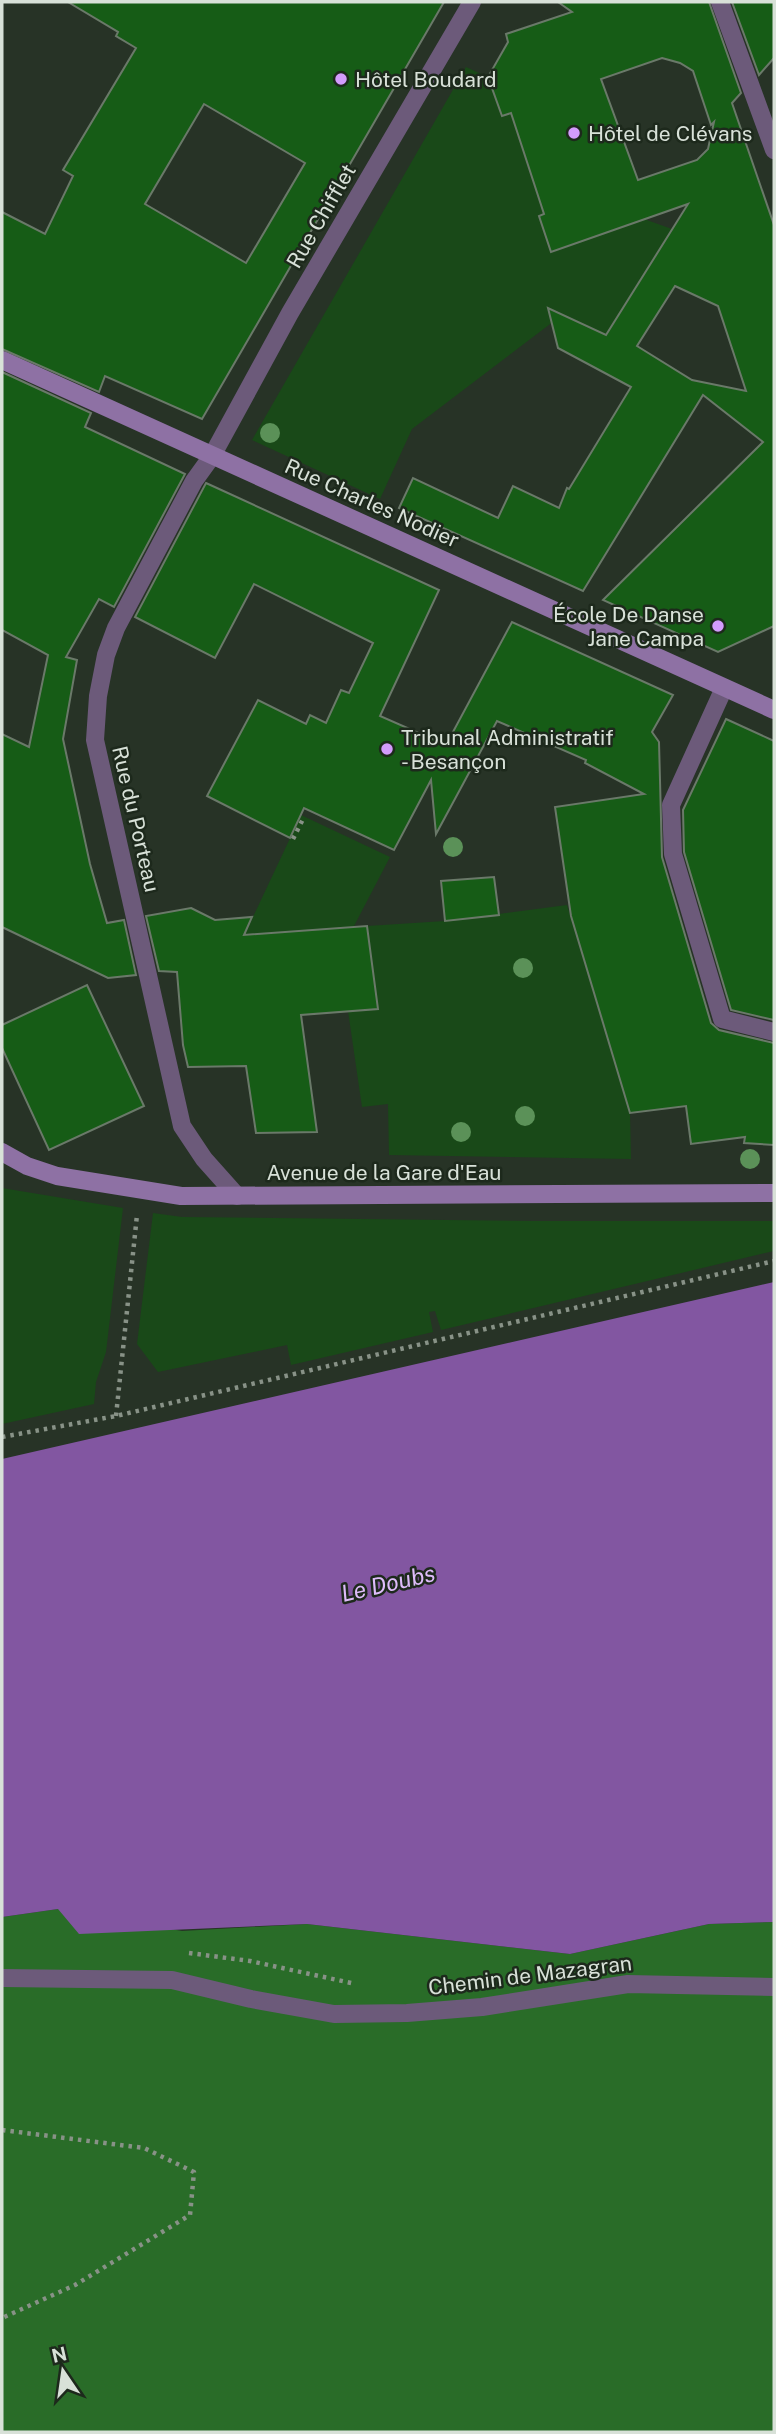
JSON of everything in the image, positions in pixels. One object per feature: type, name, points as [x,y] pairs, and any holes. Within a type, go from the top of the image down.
[{"type":"main road","name":"Rue Charles Nodier","points":[[2,360],[774,710]]},
{"type":"main road","name":"Avenue de la Gare d'Eau","points":[[2,1152],[27,1166],[57,1176],[181,1196],[774,1193]]},
{"type":"street","name":"Rue Chifflet","points":[[212,456],[290,313],[472,2]]},
{"type":"street","points":[[720,2],[774,150]]},
{"type":"street","name":"Rue du Porteau","points":[[212,456],[194,481],[116,628],[106,655],[97,696],[95,740],[182,1126],[204,1160],[237,1196]]},
{"type":"street","points":[[724,688],[671,805],[673,854],[722,1019],[774,1032]]},
{"type":"street","name":"Chemin de Mazagran","points":[[2,1978],[172,1980],[251,1999],[334,2014],[482,2007],[628,1984],[774,1987]]},
{"type":"path","points":[[293,839],[304,817]]},
{"type":"path","points":[[116,1416],[138,1203]]},
{"type":"path","points":[[2,1437],[116,1416],[774,1261]]},
{"type":"path","points":[[2,2130],[144,2148],[194,2172],[190,2215],[75,2286],[2,2318]]},
{"type":"green space","points":[[466,67],[488,77],[502,116],[520,110],[529,140],[523,150],[531,177],[544,182],[555,209],[539,216],[551,251],[644,219],[672,229],[606,335],[562,315],[412,429],[380,499],[252,440]]},
{"type":"green space","points":[[301,815],[390,857],[353,928],[244,936]]},
{"type":"green space","points":[[567,905],[630,1113],[631,1159],[389,1155],[388,1104],[362,1107],[348,1011],[378,1008],[367,926],[445,921]]},
{"type":"green space","points":[[2,1188],[123,1208],[106,1352],[96,1382],[94,1404],[2,1424]]},
{"type":"green space","points":[[153,1213],[182,1217],[774,1221],[774,1251],[441,1330],[435,1311],[429,1312],[433,1332],[291,1365],[287,1345],[158,1372],[137,1344]]},
{"type":"green space","points":[[58,1909],[182,1931],[307,1924],[570,1954],[709,1924],[774,1922],[774,2432],[2,2432],[2,1917]]},
{"type":"water","name":"Le Doubs","points":[[774,1282],[774,1922],[709,1924],[570,1954],[307,1924],[79,1934],[58,1909],[2,1917],[2,1459]]},
{"type":"building","points":[[68,2],[444,2],[202,419],[105,376],[99,392],[2,349],[2,212],[45,234],[73,176],[63,170],[136,48],[116,36],[118,32]],"holes":[[[204,104],[305,163],[246,263],[145,204]]]},
{"type":"building","points":[[558,2],[709,2],[741,93],[732,103],[774,225],[774,626],[718,652],[603,600],[763,442],[703,395],[583,591],[399,508],[413,478],[498,518],[513,486],[559,508],[567,488],[569,489],[631,387],[558,348],[548,308],[606,335],[688,204],[551,252],[539,216],[544,214],[511,113],[502,116],[488,77],[508,42],[506,34],[572,12]],"holes":[[[662,58],[680,63],[693,71],[711,125],[714,122],[708,149],[697,160],[638,180],[601,79]],[[675,286],[718,306],[746,391],[692,380],[637,346]]]},
{"type":"building","points":[[732,2],[774,2],[774,58],[759,75]]},
{"type":"building","points":[[2,372],[91,413],[85,427],[185,474],[114,607],[99,599],[66,657],[77,660],[63,739],[90,864],[107,923],[124,920],[136,975],[108,978],[2,927],[2,734],[29,747],[48,655],[2,630]]},
{"type":"building","points":[[206,483],[439,590],[380,716],[446,745],[512,622],[673,695],[652,732],[659,742],[662,857],[711,1023],[719,1030],[774,1043],[774,1145],[744,1143],[745,1137],[691,1144],[686,1106],[630,1113],[571,916],[555,807],[644,794],[585,763],[586,760],[497,721],[436,834],[431,780],[394,850],[304,808],[290,838],[207,796],[258,700],[306,724],[310,715],[326,723],[341,690],[349,693],[373,643],[254,584],[215,658],[135,617]]},
{"type":"building","points":[[726,719],[774,741],[774,1020],[731,1010],[684,852],[683,810]]},
{"type":"building","points":[[494,877],[499,915],[445,921],[441,881]]},
{"type":"building","points":[[191,908],[215,920],[252,917],[244,935],[367,926],[378,1009],[301,1015],[317,1132],[256,1133],[246,1066],[188,1067],[183,1045],[177,972],[159,971],[146,916]]},
{"type":"building","points":[[87,985],[144,1106],[49,1150],[2,1048],[2,1025]]},
{"type":"place","name":"Hôtel Boudard","points":[[341,79]]},
{"type":"place","name":"Hôtel de Clévans","points":[[574,133]]},
{"type":"place","name":"École De Danse Jane Campa","points":[[718,626]]},
{"type":"place","name":"Tribunal Administratif - Besançon","points":[[387,749]]}]
